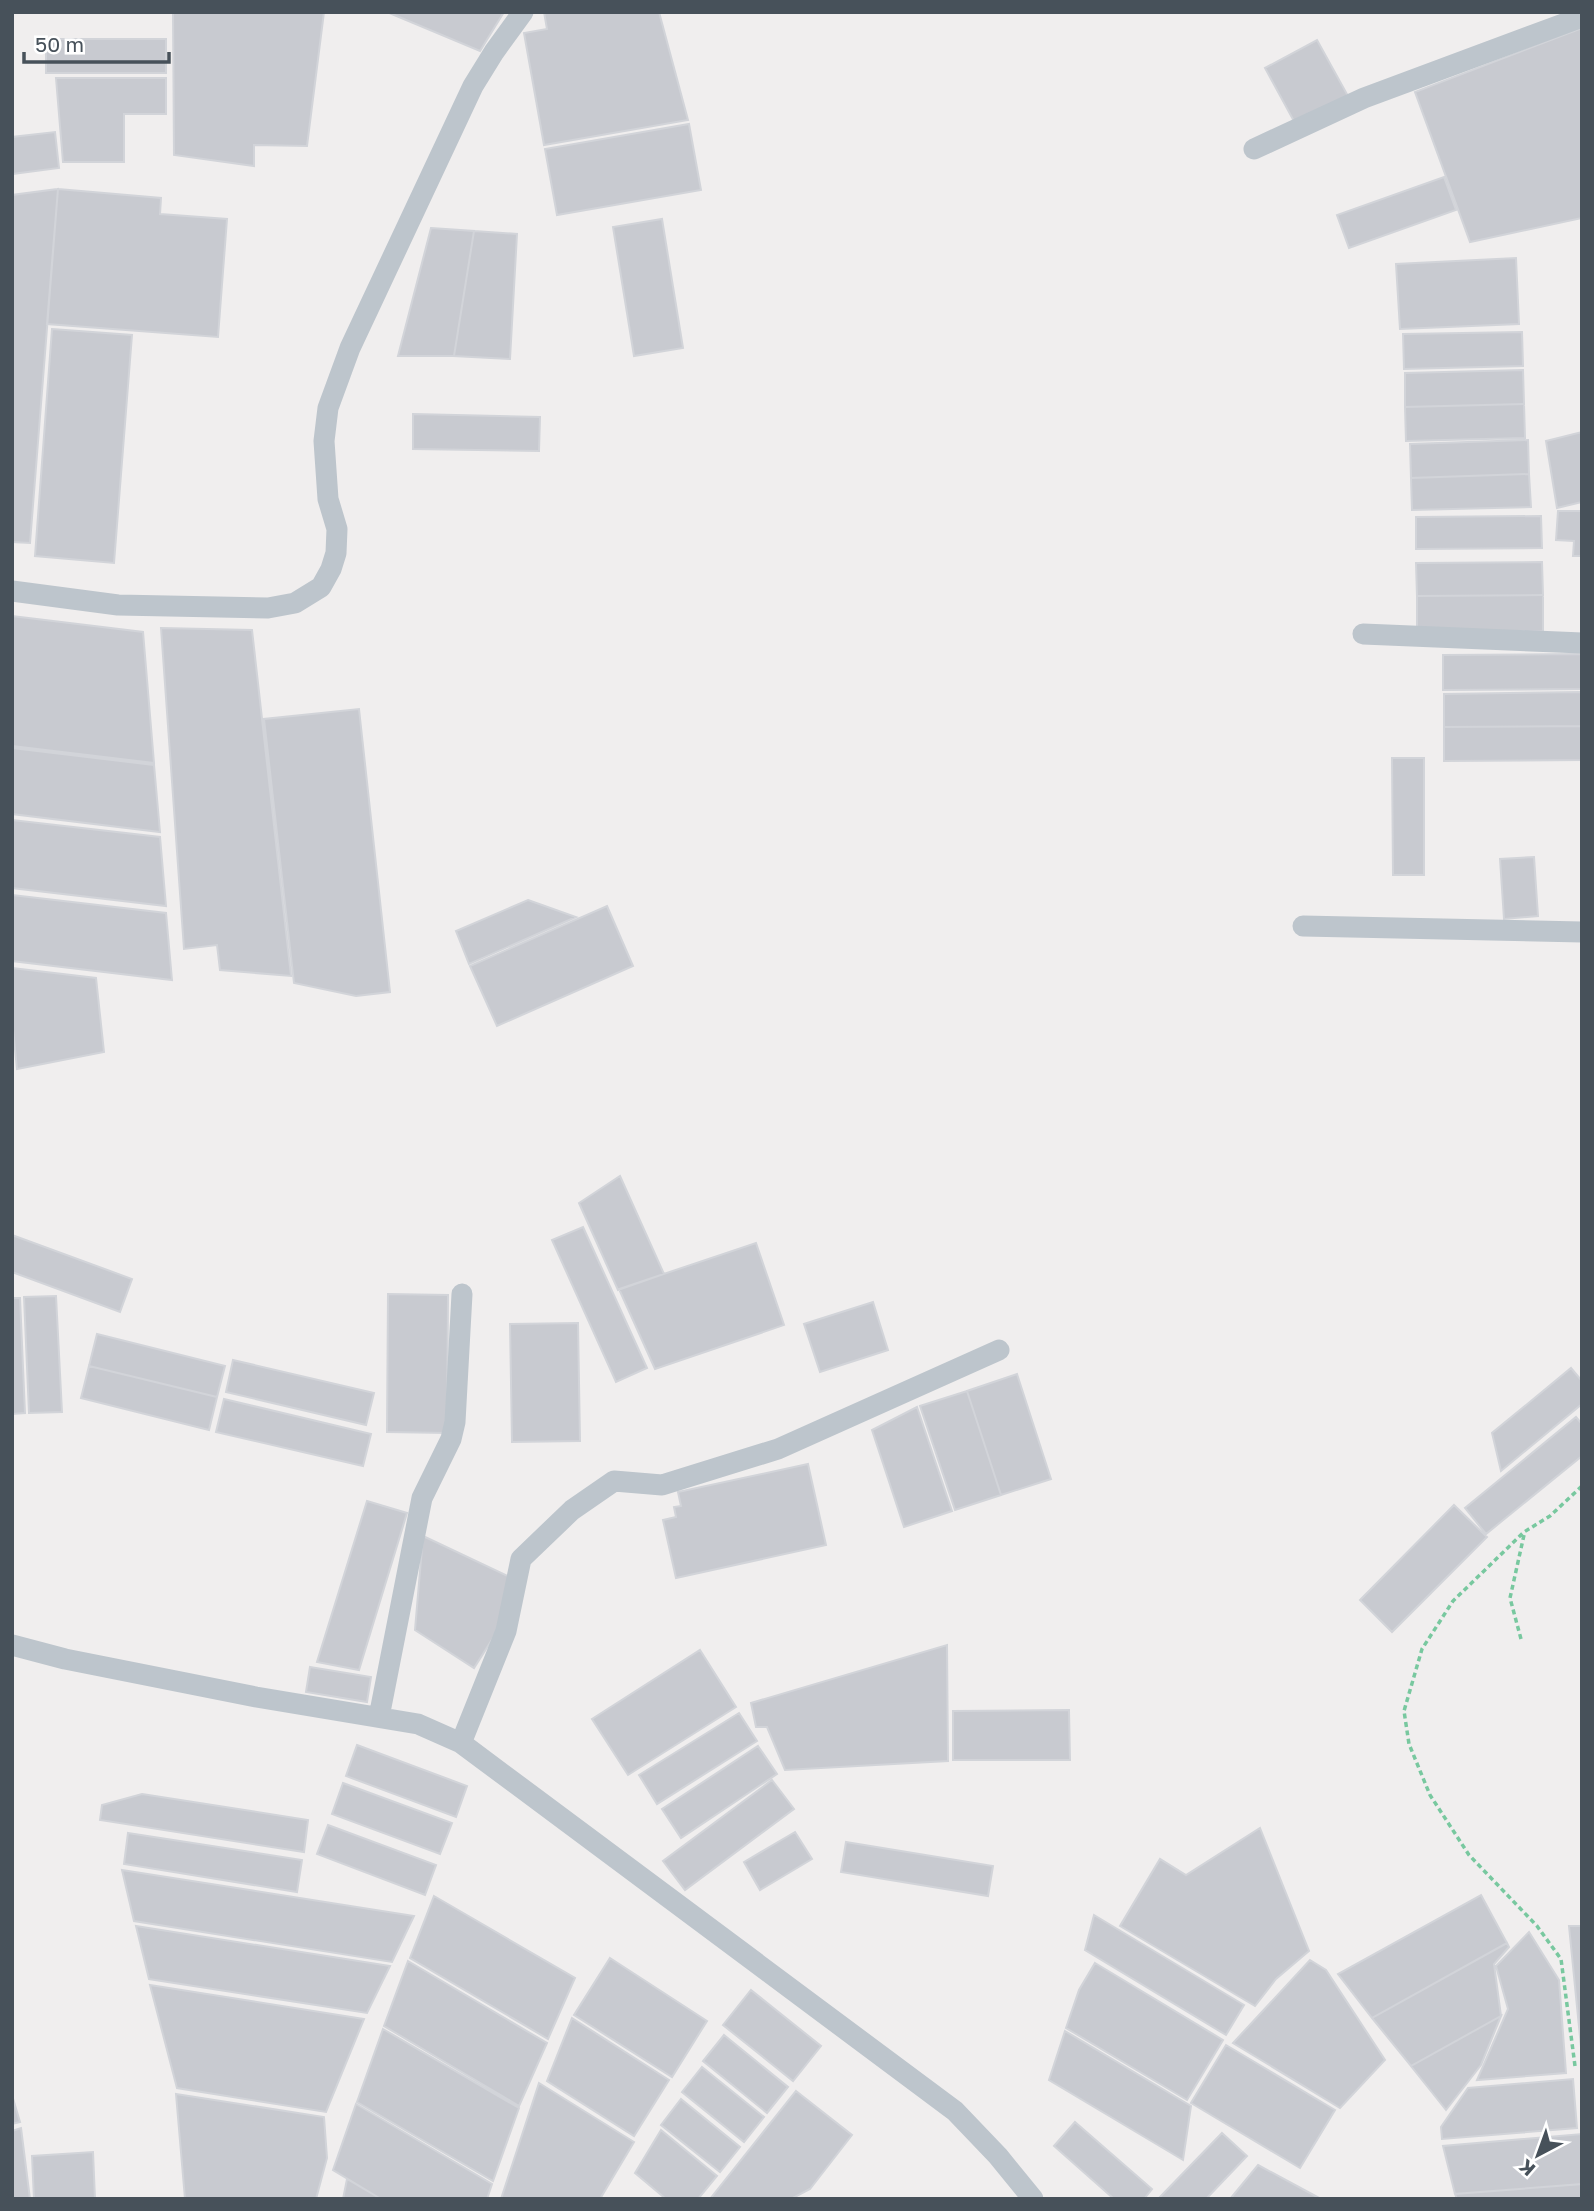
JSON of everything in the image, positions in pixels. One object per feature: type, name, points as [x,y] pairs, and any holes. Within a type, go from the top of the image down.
[{"type":"street","points":[[12,591],[118,606],[268,608],[295,603],[321,587],[336,553],[337,529],[328,499],[324,441],[328,408],[350,348],[472,86],[523,12]]},
{"type":"street","points":[[1254,149],[1364,98],[1582,17]]},
{"type":"street","points":[[1363,634],[1582,643]]},
{"type":"street","points":[[1303,926],[1582,932]]},
{"type":"street","points":[[379,1717],[422,1498],[451,1439],[455,1422],[462,1294]]},
{"type":"street","points":[[461,1743],[506,1632],[521,1559],[572,1510],[614,1481],[662,1485],[778,1449],[999,1350]]},
{"type":"street","points":[[12,1645],[65,1659],[256,1697],[418,1724],[461,1743],[955,2111],[998,2156],[1032,2199]]},
{"type":"path","points":[[1575,2066],[1561,1959],[1537,1926],[1468,1855],[1430,1795],[1409,1744],[1404,1711],[1422,1649],[1453,1601],[1524,1532],[1550,1516],[1582,1486]]},
{"type":"path","points":[[1521,1639],[1510,1598],[1524,1532]]},
{"type":"building","points":[[173,12],[324,12],[307,146],[254,145],[254,166],[174,155]]},
{"type":"building","points":[[387,12],[504,12],[480,51]]},
{"type":"building","points":[[544,12],[659,12],[688,120],[544,145],[524,33],[547,29]]},
{"type":"building","points":[[1582,28],[1582,218],[1470,242],[1415,92]]},
{"type":"building","points":[[46,39],[166,39],[166,73],[46,73]]},
{"type":"building","points":[[1317,40],[1348,96],[1296,125],[1265,68]]},
{"type":"building","points":[[56,78],[166,78],[166,114],[124,114],[124,162],[63,162]]},
{"type":"building","points":[[689,124],[701,190],[557,215],[545,149]]},
{"type":"building","points":[[55,132],[59,168],[12,174],[12,137]]},
{"type":"building","points":[[1444,177],[1456,210],[1349,248],[1337,215]]},
{"type":"building","points":[[58,189],[161,198],[160,214],[227,219],[218,337],[47,324]]},
{"type":"building","points":[[58,189],[30,543],[12,542],[12,195]]},
{"type":"building","points":[[662,219],[683,348],[634,356],[613,227]]},
{"type":"building","points":[[431,228],[474,231],[454,356],[398,356]]},
{"type":"building","points":[[474,231],[517,234],[510,359],[454,356]]},
{"type":"building","points":[[1516,258],[1519,324],[1400,329],[1396,264]]},
{"type":"building","points":[[52,329],[132,335],[114,563],[35,556]]},
{"type":"building","points":[[1522,332],[1523,366],[1404,369],[1403,334]]},
{"type":"building","points":[[1523,370],[1524,404],[1405,407],[1405,373]]},
{"type":"building","points":[[1524,404],[1525,438],[1406,441],[1405,407]]},
{"type":"building","points":[[413,414],[540,417],[539,451],[413,449]]},
{"type":"building","points":[[1582,432],[1582,502],[1557,508],[1546,441]]},
{"type":"building","points":[[1528,440],[1529,474],[1411,478],[1410,444]]},
{"type":"building","points":[[1529,474],[1531,507],[1412,510],[1411,478]]},
{"type":"building","points":[[1558,511],[1582,511],[1582,556],[1573,556],[1574,541],[1556,540]]},
{"type":"building","points":[[1541,516],[1542,548],[1416,549],[1416,517]]},
{"type":"building","points":[[1542,562],[1543,595],[1417,596],[1416,563]]},
{"type":"building","points":[[1543,595],[1543,631],[1417,632],[1417,596]]},
{"type":"building","points":[[12,616],[143,632],[154,763],[12,746]]},
{"type":"building","points":[[161,628],[252,630],[291,976],[220,970],[217,945],[184,949]]},
{"type":"building","points":[[1582,654],[1582,689],[1443,690],[1443,655]]},
{"type":"building","points":[[1582,692],[1582,726],[1444,727],[1444,694]]},
{"type":"building","points":[[359,709],[390,992],[356,996],[294,983],[264,719]]},
{"type":"building","points":[[1582,726],[1582,760],[1444,761],[1444,727]]},
{"type":"building","points":[[12,748],[154,765],[160,832],[12,814]]},
{"type":"building","points":[[1392,758],[1424,758],[1424,875],[1393,875]]},
{"type":"building","points":[[12,820],[160,837],[166,906],[12,888]]},
{"type":"building","points":[[1534,857],[1538,916],[1504,919],[1500,859]]},
{"type":"building","points":[[12,895],[166,913],[172,980],[12,961]]},
{"type":"building","points":[[528,900],[576,917],[469,964],[456,931]]},
{"type":"building","points":[[607,906],[633,966],[497,1026],[470,966]]},
{"type":"building","points":[[12,968],[96,978],[104,1052],[17,1069],[12,1019]]},
{"type":"building","points":[[620,1176],[664,1274],[618,1290],[579,1203]]},
{"type":"building","points":[[583,1227],[647,1368],[616,1382],[552,1240]]},
{"type":"building","points":[[12,1235],[132,1279],[120,1312],[12,1272]]},
{"type":"building","points":[[756,1243],[784,1325],[655,1369],[619,1289]]},
{"type":"building","points":[[388,1294],[448,1295],[447,1433],[387,1432]]},
{"type":"building","points":[[56,1296],[62,1412],[29,1413],[24,1297]]},
{"type":"building","points":[[12,1298],[20,1298],[25,1413],[12,1414]]},
{"type":"building","points":[[873,1302],[888,1350],[820,1372],[804,1324]]},
{"type":"building","points":[[578,1323],[580,1441],[512,1442],[510,1324]]},
{"type":"building","points":[[97,1334],[225,1366],[217,1397],[89,1366]]},
{"type":"building","points":[[233,1360],[374,1393],[366,1425],[226,1392]]},
{"type":"building","points":[[89,1366],[217,1397],[209,1430],[81,1398]]},
{"type":"building","points":[[1571,1368],[1582,1381],[1582,1404],[1501,1471],[1492,1433]]},
{"type":"building","points":[[1017,1374],[1051,1479],[1001,1495],[967,1391]]},
{"type":"building","points":[[967,1391],[1001,1495],[955,1510],[920,1406]]},
{"type":"building","points":[[224,1399],[371,1434],[363,1466],[216,1432]]},
{"type":"building","points":[[917,1407],[952,1511],[904,1527],[872,1430]]},
{"type":"building","points":[[1576,1417],[1582,1424],[1582,1456],[1486,1534],[1465,1508]]},
{"type":"building","points":[[808,1464],[826,1545],[676,1578],[663,1520],[676,1517],[674,1507],[681,1506],[678,1492]]},
{"type":"building","points":[[367,1501],[407,1513],[359,1670],[317,1662]]},
{"type":"building","points":[[1454,1505],[1487,1537],[1392,1632],[1360,1600]]},
{"type":"building","points":[[423,1536],[510,1577],[507,1616],[474,1668],[415,1630]]},
{"type":"building","points":[[947,1645],[948,1761],[785,1770],[767,1727],[756,1727],[751,1703]]},
{"type":"building","points":[[700,1650],[736,1707],[628,1775],[592,1719]]},
{"type":"building","points":[[310,1667],[371,1677],[367,1702],[306,1692]]},
{"type":"building","points":[[1069,1710],[1070,1760],[953,1760],[953,1711]]},
{"type":"building","points":[[739,1713],[757,1741],[657,1804],[639,1775]]},
{"type":"building","points":[[357,1745],[467,1786],[456,1817],[346,1776]]},
{"type":"building","points":[[758,1746],[777,1774],[681,1838],[662,1809]]},
{"type":"building","points":[[772,1780],[794,1809],[685,1890],[663,1861]]},
{"type":"building","points":[[343,1783],[452,1823],[440,1854],[332,1814]]},
{"type":"building","points":[[142,1794],[308,1820],[304,1852],[100,1820],[102,1805]]},
{"type":"building","points":[[328,1825],[436,1865],[425,1895],[317,1854]]},
{"type":"building","points":[[1260,1828],[1309,1951],[1276,1979],[1255,2006],[1120,1926],[1160,1859],[1186,1875]]},
{"type":"building","points":[[795,1832],[812,1859],[760,1890],[744,1862]]},
{"type":"building","points":[[128,1833],[302,1860],[297,1892],[124,1864]]},
{"type":"building","points":[[846,1842],[993,1866],[988,1896],[841,1872]]},
{"type":"building","points":[[122,1870],[414,1916],[392,1962],[134,1921]]},
{"type":"building","points":[[1481,1895],[1507,1943],[1372,2018],[1338,1974]]},
{"type":"building","points":[[434,1896],[575,1978],[548,2039],[410,1958]]},
{"type":"building","points":[[1094,1915],[1244,2005],[1226,2035],[1085,1950]]},
{"type":"building","points":[[136,1926],[390,1966],[367,2013],[149,1979]]},
{"type":"building","points":[[1569,1926],[1582,1926],[1582,2057]]},
{"type":"building","points":[[1529,1932],[1559,1980],[1566,2073],[1477,2080],[1508,2009],[1496,1966]]},
{"type":"building","points":[[1507,1943],[1509,1947],[1494,1964],[1501,2016],[1411,2066],[1372,2018]]},
{"type":"building","points":[[610,1958],[707,2021],[672,2077],[574,2015]]},
{"type":"building","points":[[1310,1960],[1326,1970],[1385,2060],[1340,2108],[1233,2043]]},
{"type":"building","points":[[408,1961],[547,2043],[519,2106],[384,2026]]},
{"type":"building","points":[[1095,1963],[1223,2040],[1187,2100],[1066,2028],[1079,1990]]},
{"type":"building","points":[[150,1985],[364,2019],[326,2112],[177,2088]]},
{"type":"building","points":[[751,1990],[821,2046],[793,2081],[723,2025]]},
{"type":"building","points":[[1501,2016],[1481,2065],[1446,2110],[1411,2066]]},
{"type":"building","points":[[572,2018],[669,2080],[634,2136],[547,2081]]},
{"type":"building","points":[[383,2029],[519,2108],[493,2181],[357,2102]]},
{"type":"building","points":[[1065,2031],[1191,2106],[1183,2160],[1049,2080]]},
{"type":"building","points":[[724,2035],[788,2087],[767,2113],[703,2061]]},
{"type":"building","points":[[1226,2045],[1335,2110],[1300,2168],[1191,2103]]},
{"type":"building","points":[[702,2067],[764,2117],[744,2142],[682,2092]]},
{"type":"building","points":[[1573,2079],[1577,2128],[1442,2139],[1441,2127],[1468,2088]]},
{"type":"building","points":[[539,2083],[634,2142],[600,2199],[501,2199]]},
{"type":"building","points":[[796,2091],[852,2135],[810,2189],[791,2199],[710,2199]]},
{"type":"building","points":[[176,2094],[324,2117],[327,2158],[316,2199],[185,2199]]},
{"type":"building","points":[[12,2095],[20,2122],[12,2124]]},
{"type":"building","points":[[681,2099],[740,2147],[720,2172],[661,2125]]},
{"type":"building","points":[[356,2104],[492,2184],[487,2199],[381,2199],[333,2170]]},
{"type":"building","points":[[1075,2122],[1152,2189],[1144,2199],[1114,2199],[1054,2146]]},
{"type":"building","points":[[21,2128],[30,2199],[12,2199],[12,2131]]},
{"type":"building","points":[[661,2130],[717,2176],[698,2199],[666,2199],[635,2173]]},
{"type":"building","points":[[1222,2133],[1247,2156],[1206,2199],[1158,2199]]},
{"type":"building","points":[[1582,2134],[1582,2184],[1455,2194],[1443,2146]]},
{"type":"building","points":[[93,2152],[95,2199],[34,2199],[32,2156]]},
{"type":"building","points":[[1258,2165],[1321,2199],[1230,2199]]},
{"type":"building","points":[[347,2179],[381,2199],[343,2199]]},
{"type":"building","points":[[1582,2184],[1582,2199],[1457,2199],[1455,2194]]}]
